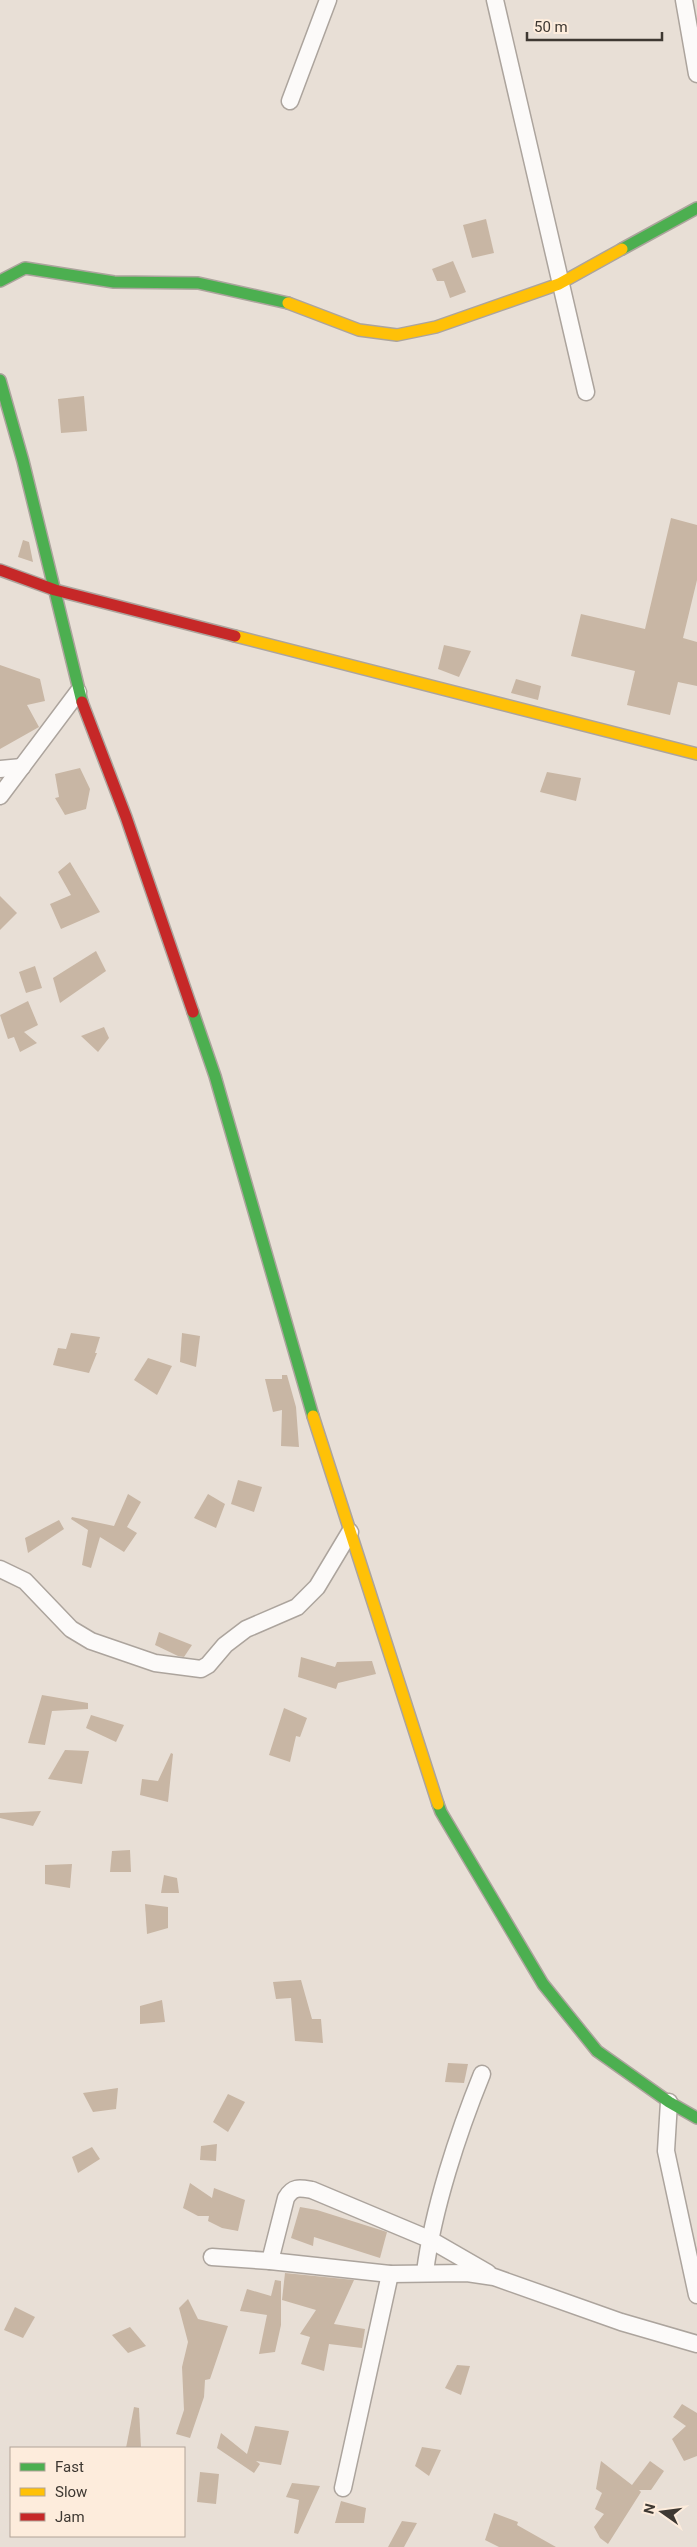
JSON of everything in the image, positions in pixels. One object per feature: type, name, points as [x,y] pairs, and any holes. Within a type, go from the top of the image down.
[{"type":"street","points":[[290,101],[328,0]]},
{"type":"street","points":[[495,0],[559,284],[586,392]]},
{"type":"street","points":[[684,0],[697,74]]},
{"type":"street","points":[[0,281],[25,268],[114,282],[198,283],[291,304],[360,330],[396,335],[436,327],[559,284],[697,208]]},
{"type":"street","points":[[0,380],[23,461],[78,692],[126,817],[215,1076],[322,1449],[441,1812],[543,1984],[597,2051],[669,2102],[697,2118]]},
{"type":"street","points":[[0,570],[55,590],[697,754]]},
{"type":"street","points":[[0,796],[78,692]]},
{"type":"street","points":[[0,769],[22,767]]},
{"type":"street","points":[[0,1569],[24,1581],[71,1628],[91,1642],[155,1663],[201,1669],[208,1665],[225,1645],[246,1629],[297,1607],[317,1587],[350,1532]]},
{"type":"street","points":[[425,2272],[429,2239],[468,2108],[482,2074]]},
{"type":"street","points":[[669,2102],[666,2151],[697,2295]]},
{"type":"street","points":[[270,2261],[286,2198],[291,2190],[299,2188],[312,2190],[429,2239],[494,2277],[556,2300],[697,2344]]},
{"type":"street","points":[[212,2257],[270,2261],[390,2274],[425,2272],[467,2273],[494,2277]]},
{"type":"street","points":[[343,2488],[390,2274]]},
{"type":"building","points":[[486,219],[494,253],[472,258],[463,225]]},
{"type":"building","points":[[453,261],[466,292],[450,298],[444,281],[437,281],[432,269]]},
{"type":"building","points":[[84,396],[87,431],[61,433],[58,399]]},
{"type":"building","points":[[671,518],[697,525],[697,580],[683,638],[697,642],[697,686],[678,682],[670,715],[627,705],[635,671],[571,656],[581,614],[645,629]]},
{"type":"building","points":[[23,540],[29,542],[33,562],[18,557]]},
{"type":"building","points":[[444,645],[471,651],[459,677],[438,669]]},
{"type":"building","points":[[0,665],[40,679],[45,701],[27,705],[39,727],[0,749]]},
{"type":"building","points":[[516,679],[541,686],[538,700],[511,693]]},
{"type":"building","points":[[80,768],[90,789],[86,809],[65,815],[55,798],[59,797],[55,774]]},
{"type":"building","points":[[547,772],[581,778],[576,801],[540,792]]},
{"type":"building","points":[[70,862],[100,912],[61,929],[50,904],[71,895],[58,872]]},
{"type":"building","points":[[0,896],[17,913],[0,930]]},
{"type":"building","points":[[96,951],[106,971],[60,1003],[53,978]]},
{"type":"building","points":[[35,966],[42,988],[26,993],[19,972]]},
{"type":"building","points":[[28,1001],[38,1025],[24,1032],[37,1043],[20,1052],[14,1037],[8,1039],[0,1015]]},
{"type":"building","points":[[104,1027],[109,1038],[98,1052],[81,1036]]},
{"type":"building","points":[[71,1333],[100,1337],[95,1353],[97,1353],[89,1373],[53,1365],[58,1348],[66,1349]]},
{"type":"building","points":[[182,1333],[200,1336],[196,1367],[180,1362]]},
{"type":"building","points":[[148,1358],[172,1366],[157,1395],[134,1380]]},
{"type":"building","points":[[282,1375],[287,1375],[296,1407],[299,1447],[281,1446],[282,1410],[273,1412],[265,1379],[282,1379]]},
{"type":"building","points":[[238,1480],[262,1487],[254,1512],[231,1504]]},
{"type":"building","points":[[128,1494],[141,1502],[127,1527],[137,1533],[124,1552],[100,1537],[91,1568],[82,1565],[88,1530],[71,1519],[72,1517],[114,1526]]},
{"type":"building","points":[[208,1494],[225,1504],[216,1528],[194,1518]]},
{"type":"building","points":[[59,1520],[64,1529],[28,1553],[25,1538]]},
{"type":"building","points":[[159,1632],[192,1645],[184,1657],[178,1656],[155,1645]]},
{"type":"building","points":[[301,1657],[335,1667],[337,1662],[372,1661],[376,1674],[338,1683],[336,1689],[298,1677]]},
{"type":"building","points":[[42,1695],[88,1703],[88,1709],[52,1711],[45,1745],[28,1743]]},
{"type":"building","points":[[284,1708],[307,1718],[300,1737],[296,1736],[290,1762],[269,1755]]},
{"type":"building","points":[[91,1715],[124,1725],[116,1742],[86,1728]]},
{"type":"building","points":[[65,1750],[89,1751],[82,1784],[48,1779]]},
{"type":"building","points":[[171,1753],[173,1754],[168,1802],[140,1795],[142,1779],[158,1781]]},
{"type":"building","points":[[41,1811],[33,1826],[0,1818],[0,1813]]},
{"type":"building","points":[[130,1850],[131,1872],[110,1872],[112,1851]]},
{"type":"building","points":[[72,1864],[70,1888],[45,1884],[45,1865]]},
{"type":"building","points":[[164,1875],[177,1878],[179,1893],[161,1893]]},
{"type":"building","points":[[145,1904],[168,1907],[168,1928],[147,1934]]},
{"type":"building","points":[[301,1980],[312,2019],[321,2019],[323,2043],[295,2041],[291,1998],[276,1999],[273,1982]]},
{"type":"building","points":[[162,2000],[165,2022],[140,2024],[140,2006]]},
{"type":"building","points":[[448,2063],[468,2064],[464,2083],[445,2082]]},
{"type":"building","points":[[118,2088],[116,2109],[93,2112],[83,2093]]},
{"type":"building","points":[[228,2094],[245,2102],[228,2132],[213,2122]]},
{"type":"building","points":[[217,2144],[216,2161],[200,2160],[201,2146]]},
{"type":"building","points":[[92,2147],[100,2159],[78,2173],[72,2157]]},
{"type":"building","points":[[190,2183],[212,2198],[214,2188],[245,2200],[238,2231],[222,2228],[208,2221],[209,2216],[198,2216],[183,2208]]},
{"type":"building","points":[[300,2207],[317,2210],[387,2232],[380,2258],[314,2237],[313,2246],[291,2238]]},
{"type":"building","points":[[285,2273],[354,2280],[334,2324],[365,2329],[362,2348],[329,2344],[324,2371],[301,2364],[310,2337],[300,2334],[316,2310],[282,2300]]},
{"type":"building","points":[[275,2280],[281,2281],[281,2325],[275,2352],[259,2354],[267,2315],[240,2311],[247,2289],[271,2296]]},
{"type":"building","points":[[188,2299],[198,2319],[228,2326],[210,2379],[205,2380],[204,2397],[190,2438],[176,2434],[184,2410],[182,2367],[188,2342],[179,2308]]},
{"type":"building","points":[[15,2307],[35,2317],[23,2338],[4,2330]]},
{"type":"building","points":[[130,2327],[146,2346],[128,2353],[112,2335]]},
{"type":"building","points":[[457,2365],[470,2366],[461,2395],[445,2388]]},
{"type":"building","points":[[682,2404],[697,2413],[697,2456],[684,2461],[672,2439],[686,2426],[673,2417]]},
{"type":"building","points":[[134,2407],[139,2408],[141,2447],[126,2447]]},
{"type":"building","points":[[255,2426],[289,2431],[281,2465],[256,2461],[260,2464],[254,2473],[217,2448],[221,2433],[247,2454]]},
{"type":"building","points":[[422,2447],[441,2450],[429,2476],[415,2466]]},
{"type":"building","points":[[601,2461],[632,2485],[650,2461],[664,2471],[651,2490],[639,2490],[641,2492],[608,2544],[600,2538],[594,2527],[604,2514],[595,2509],[602,2493],[596,2489]]},
{"type":"building","points":[[200,2472],[219,2474],[216,2504],[197,2502]]},
{"type":"building","points":[[292,2483],[320,2486],[298,2534],[294,2533],[299,2500],[286,2497]]},
{"type":"building","points":[[341,2501],[366,2508],[364,2523],[335,2523]]},
{"type":"building","points":[[494,2513],[518,2522],[517,2525],[556,2547],[499,2547],[485,2540]]},
{"type":"building","points":[[402,2521],[417,2523],[404,2547],[388,2547]]},
{"type":"traffic: fast","points":[[622,249],[697,208]]},
{"type":"traffic: fast","points":[[0,281],[25,268],[114,282],[198,283],[288,303]]},
{"type":"traffic: fast","points":[[0,380],[23,461],[82,702]]},
{"type":"traffic: fast","points":[[193,1012],[215,1076],[313,1416]]},
{"type":"traffic: fast","points":[[438,1804],[543,1984],[597,2051],[669,2102],[697,2118]]},
{"type":"traffic: slow","points":[[288,303],[359,330],[397,335],[436,327],[559,284],[622,249]]},
{"type":"traffic: slow","points":[[235,636],[697,754]]},
{"type":"traffic: slow","points":[[313,1416],[438,1804]]},
{"type":"traffic: jam","points":[[0,570],[55,590],[235,636]]},
{"type":"traffic: jam","points":[[82,702],[126,817],[193,1012]]}]
